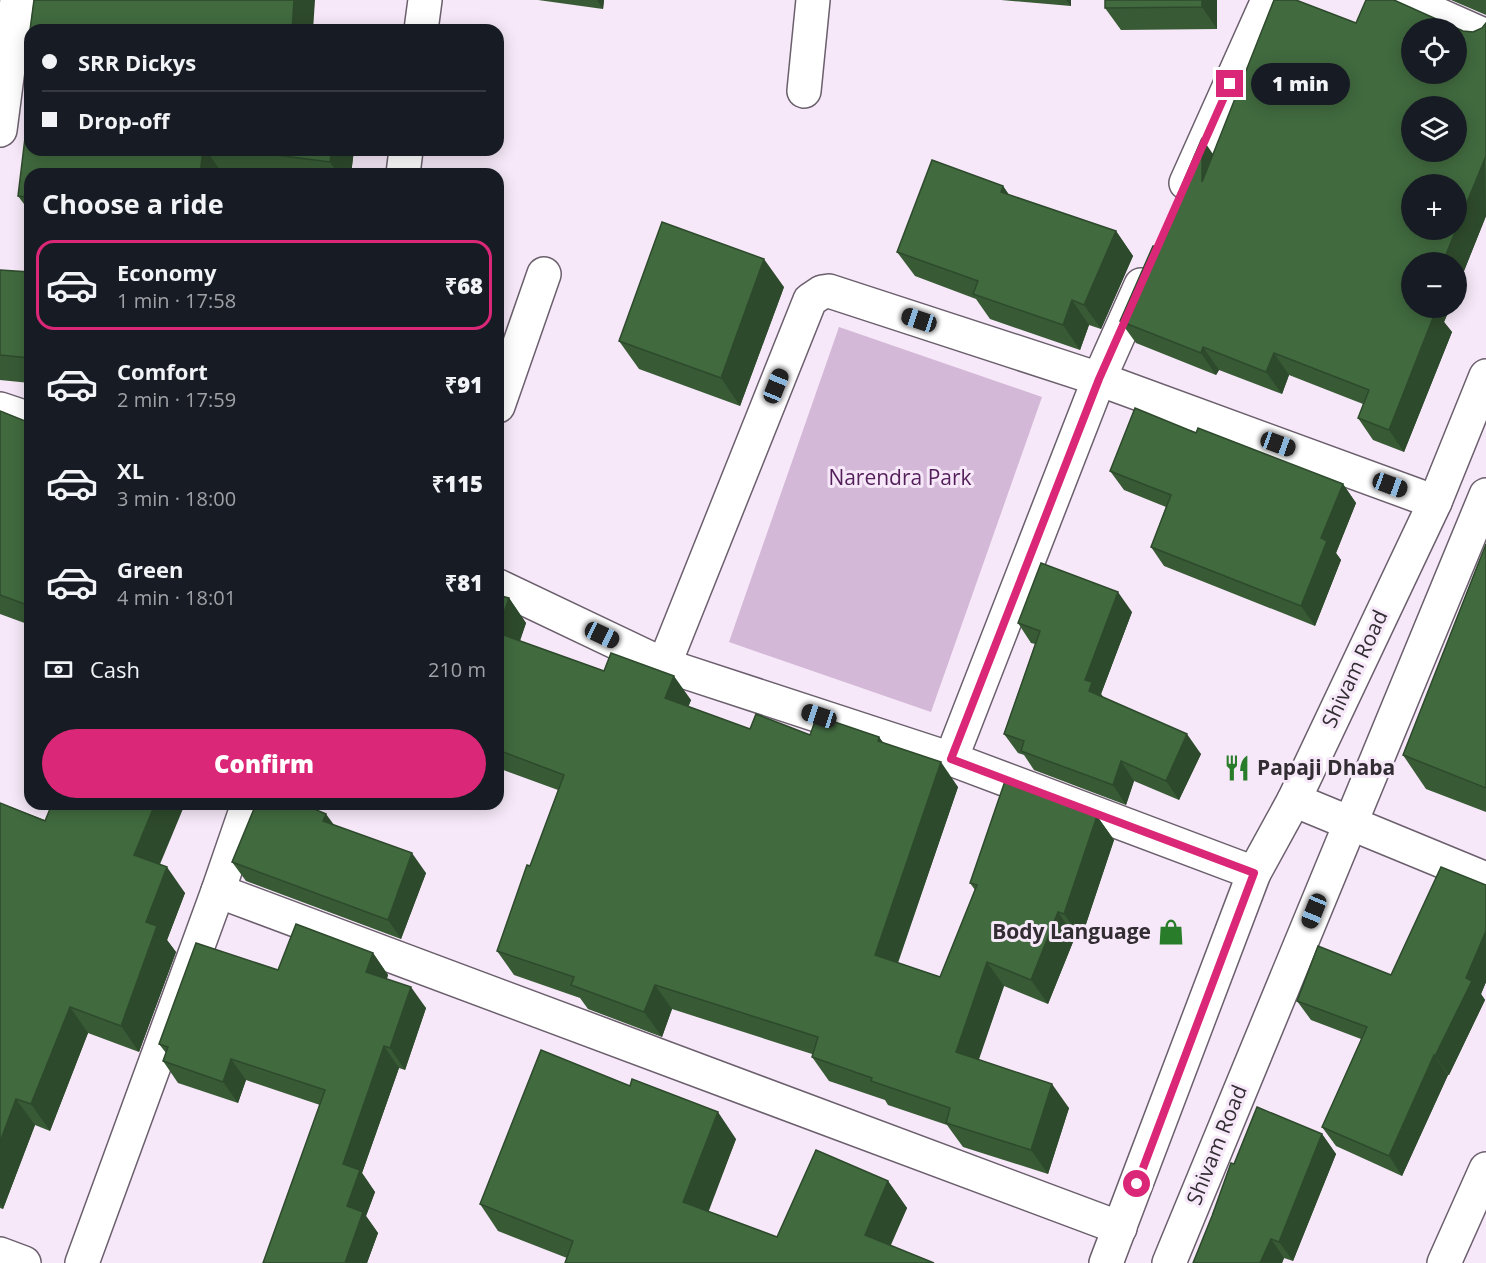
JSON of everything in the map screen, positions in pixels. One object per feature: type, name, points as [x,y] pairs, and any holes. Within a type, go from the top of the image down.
[{"type":"street","points":[[0,130],[17,0]]},
{"type":"street","points":[[422,24],[425,0]]},
{"type":"street","points":[[804,91],[813,0]]},
{"type":"street","points":[[1176,206],[1268,0]]},
{"type":"street","points":[[1405,0],[1486,36]]},
{"type":"street","points":[[951,759],[1099,379],[1152,260]]},
{"type":"street","points":[[504,389],[544,274]]},
{"type":"street","points":[[664,665],[810,300],[815,295],[829,291],[1099,379],[1435,502]]},
{"type":"street","name":"Shivam Road","points":[[1106,1263],[1254,873],[1294,800],[1435,502],[1486,376]]},
{"type":"street","points":[[0,409],[24,417]]},
{"type":"street","name":"Shivam Road","points":[[1169,1263],[1350,823],[1483,511]]},
{"type":"street","points":[[504,589],[664,665],[951,759],[1254,873]]},
{"type":"street","points":[[1294,800],[1486,879]]},
{"type":"street","points":[[82,1263],[246,810]]},
{"type":"street","points":[[218,891],[1120,1228]]},
{"type":"street","points":[[1444,1263],[1486,1169]]},
{"type":"street","points":[[0,1254],[24,1263]]},
{"type":"green space","name":"Narendra Park","points":[[839,327],[1042,397],[931,712],[729,642]]},
{"type":"building","points":[[34,0],[294,0],[292,24],[31,24]]},
{"type":"building","points":[[1105,0],[1202,0],[1202,7],[1105,8]]},
{"type":"building","points":[[1274,0],[1296,0],[1356,23],[1366,0],[1394,0],[1434,18],[1401,18],[1401,84],[1467,84],[1467,31],[1473,32],[1482,28],[1486,23],[1486,156],[1467,202],[1467,174],[1401,174],[1401,240],[1452,240],[1447,252],[1401,252],[1401,318],[1433,318],[1389,430],[1358,418],[1369,390],[1274,353],[1266,372],[1203,347],[1201,353],[1120,321],[1153,246],[1156,246],[1202,138],[1202,182]]},
{"type":"building","points":[[24,146],[24,156],[202,156],[201,168],[24,168],[24,196],[18,196]]},
{"type":"building","points":[[284,156],[331,156],[330,162]]},
{"type":"building","points":[[932,160],[1003,186],[1001,192],[1116,231],[1084,305],[1072,300],[1063,325],[973,294],[978,281],[897,252]]},
{"type":"building","points":[[662,222],[764,259],[721,378],[619,341]]},
{"type":"building","points":[[0,270],[24,272],[24,357],[0,355]]},
{"type":"building","points":[[1135,408],[1196,433],[1198,428],[1343,484],[1321,538],[1327,541],[1301,606],[1151,547],[1171,495],[1110,471]]},
{"type":"building","points":[[0,411],[24,421],[24,604],[0,595]]},
{"type":"building","points":[[1486,544],[1486,788],[1403,755]]},
{"type":"building","points":[[1041,563],[1118,592],[1085,680],[1092,682],[1089,691],[1187,734],[1166,781],[1121,761],[1113,785],[1021,751],[1024,741],[1004,734],[1040,631],[1018,623]]},
{"type":"building","points":[[504,597],[509,598],[504,613]]},
{"type":"building","points":[[504,635],[604,671],[611,653],[674,676],[665,698],[750,729],[756,714],[810,735],[817,716],[879,737],[878,741],[941,762],[875,955],[940,977],[977,885],[970,883],[1005,781],[1097,816],[1064,914],[1058,912],[1031,980],[987,962],[956,1052],[1052,1084],[1031,1150],[946,1123],[950,1108],[871,1081],[872,1078],[812,1057],[818,1037],[655,985],[644,1012],[571,985],[574,977],[497,951],[527,865],[530,866],[564,775],[504,752]]},
{"type":"building","points":[[0,803],[45,821],[50,810],[153,810],[134,855],[167,867],[146,922],[157,926],[121,1026],[70,1007],[31,1104],[16,1099],[0,1142]]},
{"type":"building","points":[[254,810],[316,810],[326,814],[323,821],[412,853],[388,920],[232,862]]},
{"type":"building","points":[[1441,867],[1486,885],[1486,931],[1466,978],[1472,981],[1434,1055],[1389,1156],[1322,1127],[1367,1027],[1297,1001],[1318,946],[1391,975]]},
{"type":"building","points":[[296,924],[373,953],[366,972],[411,987],[390,1048],[384,1046],[343,1164],[360,1170],[347,1206],[363,1212],[345,1263],[263,1263],[325,1090],[231,1059],[223,1082],[163,1061],[168,1047],[159,1044],[196,943],[278,970]]},
{"type":"building","points":[[541,1050],[630,1086],[632,1079],[718,1112],[683,1202],[777,1237],[816,1150],[888,1181],[865,1235],[934,1263],[565,1263],[573,1241],[480,1204]]},
{"type":"building","points":[[1257,1107],[1322,1134],[1279,1242],[1271,1239],[1260,1263],[1193,1263],[1231,1163],[1234,1164]]},
{"type":"place","name":"Papaji Dhaba","points":[[1237,768]]},
{"type":"place","name":"Body Language","points":[[1171,932]]},
{"type":"route","points":[[1137,1184],[1254,873],[951,759],[1099,379],[1230,84]]}]
